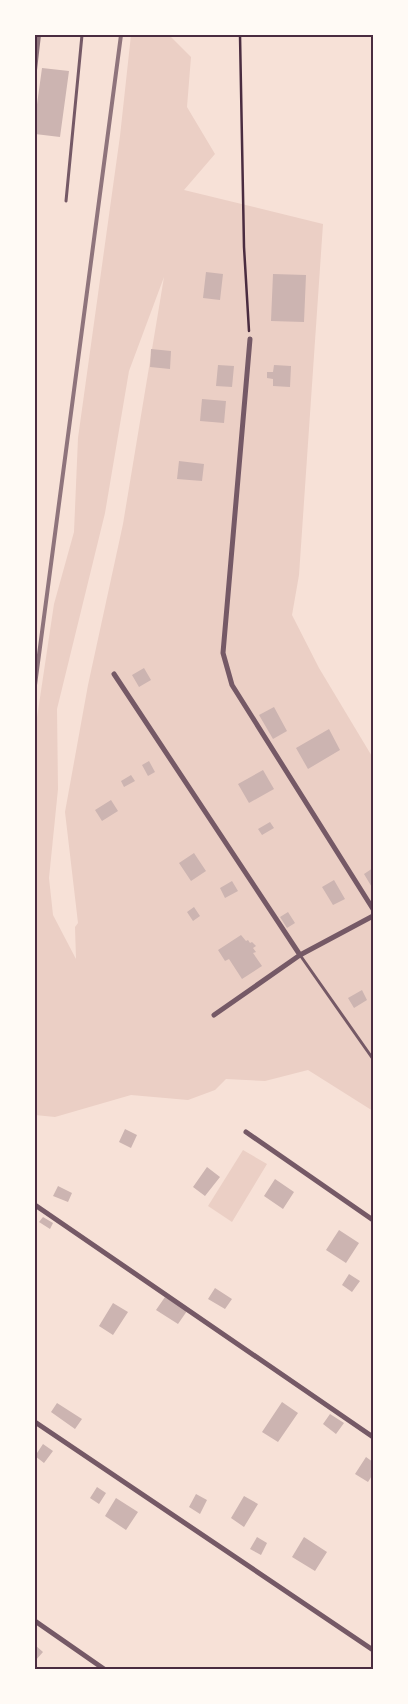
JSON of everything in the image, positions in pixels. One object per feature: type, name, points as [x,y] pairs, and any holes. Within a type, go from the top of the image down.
[{"type":"street","points":[[250,338],[223,653],[232,686],[373,909]]},
{"type":"street","points":[[114,674],[300,955]]},
{"type":"street","points":[[214,1015],[300,955],[373,916]]},
{"type":"street","points":[[246,1132],[373,1220]]},
{"type":"street","points":[[35,1205],[373,1437]]},
{"type":"street","points":[[35,1422],[373,1650]]},
{"type":"street","points":[[35,1620],[104,1669]]},
{"type":"lane","points":[[66,202],[82,35]]},
{"type":"lane","points":[[300,955],[373,1059]]},
{"type":"path","points":[[240,35],[244,247],[250,338]]},
{"type":"shaded area","points":[[131,35],[169,35],[191,57],[187,107],[215,154],[184,190],[323,224],[299,575],[292,615],[319,668],[373,758],[373,1111],[308,1070],[265,1081],[226,1079],[215,1090],[188,1100],[131,1095],[55,1117],[35,1115],[35,731],[54,604],[74,532],[78,438],[120,136]],"holes":[[[164,277],[123,524],[88,685],[65,812],[78,923],[75,927],[76,959],[53,915],[49,878],[58,789],[57,709],[105,513],[129,371]]]},
{"type":"shaded area","points":[[243,1150],[267,1164],[232,1222],[208,1206]]},
{"type":"building","points":[[42,68],[69,71],[60,137],[35,134],[35,119]]},
{"type":"building","points":[[206,272],[223,274],[220,300],[203,298]]},
{"type":"building","points":[[273,274],[306,275],[304,322],[271,321]]},
{"type":"building","points":[[151,349],[171,351],[170,369],[150,367]]},
{"type":"building","points":[[218,365],[234,366],[232,387],[216,386]]},
{"type":"building","points":[[274,365],[291,366],[290,387],[273,386],[273,379],[267,378],[267,372],[273,372]]},
{"type":"building","points":[[202,399],[226,401],[224,423],[200,421]]},
{"type":"building","points":[[179,461],[204,464],[202,481],[177,479]]},
{"type":"building","points":[[144,668],[151,680],[139,687],[132,675]]},
{"type":"building","points":[[274,707],[287,731],[273,739],[259,715]]},
{"type":"building","points":[[329,729],[340,750],[308,769],[296,748]]},
{"type":"building","points":[[149,761],[155,772],[148,776],[142,765]]},
{"type":"building","points":[[263,770],[274,789],[249,803],[238,784]]},
{"type":"building","points":[[131,775],[135,781],[124,787],[121,781]]},
{"type":"building","points":[[111,800],[118,811],[102,821],[95,810]]},
{"type":"building","points":[[270,822],[274,828],[262,835],[258,829]]},
{"type":"building","points":[[194,853],[206,871],[191,881],[179,863]]},
{"type":"building","points":[[373,868],[373,889],[364,874]]},
{"type":"building","points":[[334,880],[345,899],[333,905],[322,887]]},
{"type":"building","points":[[232,881],[238,891],[225,898],[220,888]]},
{"type":"building","points":[[194,907],[200,916],[193,921],[187,912]]},
{"type":"building","points":[[288,912],[295,923],[287,928],[280,917]]},
{"type":"building","points":[[241,935],[246,941],[252,942],[256,946],[253,948],[256,952],[253,953],[262,966],[242,979],[229,959],[225,961],[218,950]]},
{"type":"building","points":[[362,990],[367,1000],[354,1008],[348,998]]},
{"type":"building","points":[[125,1129],[137,1135],[131,1148],[119,1142]]},
{"type":"building","points":[[207,1167],[220,1177],[205,1196],[193,1187]]},
{"type":"building","points":[[275,1179],[294,1192],[283,1209],[264,1196]]},
{"type":"building","points":[[58,1186],[72,1193],[68,1202],[53,1196]]},
{"type":"building","points":[[43,1217],[53,1223],[50,1229],[39,1222]]},
{"type":"building","points":[[339,1230],[359,1243],[346,1263],[326,1250]]},
{"type":"building","points":[[349,1274],[360,1281],[352,1292],[342,1285]]},
{"type":"building","points":[[215,1288],[232,1299],[225,1309],[208,1299]]},
{"type":"building","points":[[165,1297],[187,1311],[178,1324],[156,1310]]},
{"type":"building","points":[[113,1303],[128,1312],[113,1335],[99,1326]]},
{"type":"building","points":[[282,1402],[298,1413],[278,1442],[262,1432]]},
{"type":"building","points":[[57,1403],[82,1419],[75,1429],[51,1412]]},
{"type":"building","points":[[330,1414],[344,1423],[336,1434],[323,1424]]},
{"type":"building","points":[[43,1444],[53,1451],[44,1463],[35,1456]]},
{"type":"building","points":[[366,1457],[373,1462],[373,1474],[368,1482],[355,1474]]},
{"type":"building","points":[[97,1487],[106,1493],[99,1504],[90,1498]]},
{"type":"building","points":[[196,1494],[207,1500],[200,1514],[189,1507]]},
{"type":"building","points":[[244,1496],[258,1504],[244,1527],[231,1518]]},
{"type":"building","points":[[116,1498],[138,1512],[126,1530],[105,1516]]},
{"type":"building","points":[[257,1537],[267,1543],[261,1555],[250,1549]]},
{"type":"building","points":[[304,1537],[327,1552],[315,1571],[292,1557]]},
{"type":"building","points":[[35,1645],[43,1652],[35,1661]]},
{"type":"railway","points":[[35,70],[39,35]]},
{"type":"railway","points":[[35,685],[121,35]]}]
